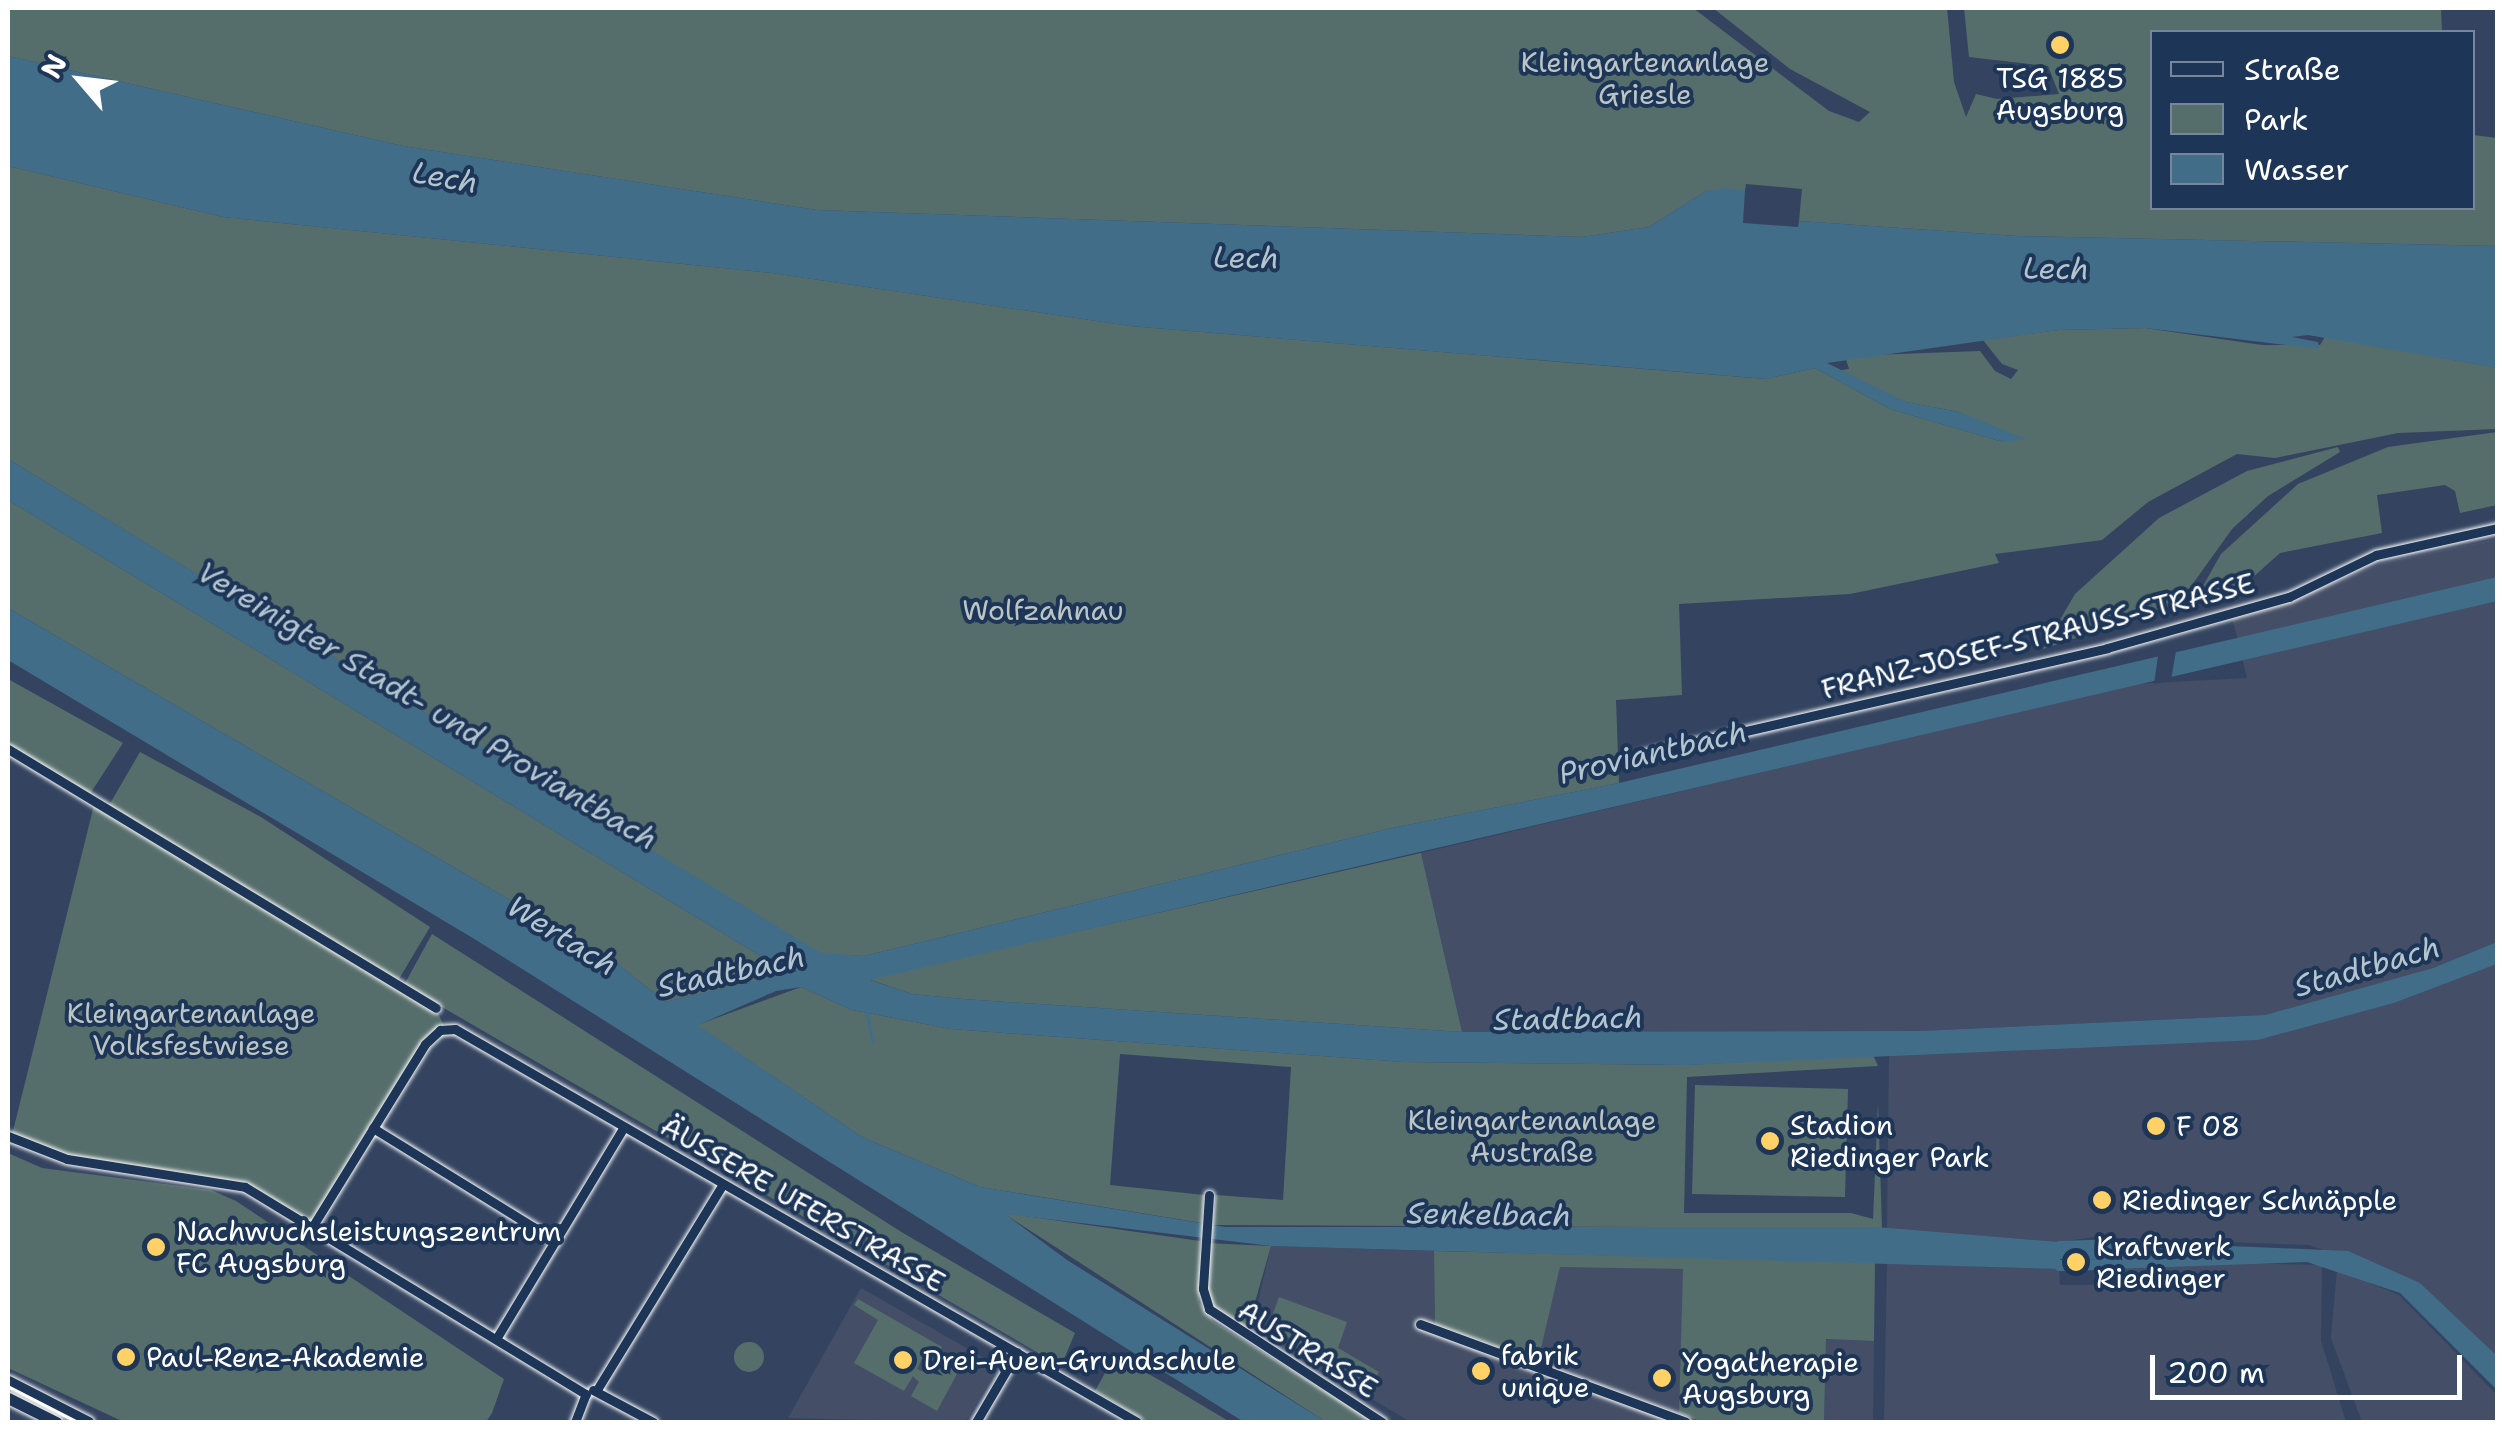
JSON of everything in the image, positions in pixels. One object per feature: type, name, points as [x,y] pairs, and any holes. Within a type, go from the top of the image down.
[{"type":"main road","points":[[8,1382],[88,1422]]},
{"type":"main road","points":[[8,1398],[56,1422]]},
{"type":"street","name":"FRANZ-JOSEF-STRAUSS-STRASSE","points":[[1641,756],[2107,648],[2288,597],[2354,561],[2498,528]]},
{"type":"street","points":[[8,749],[436,1008]]},
{"type":"street","name":"ÄUSSERE UFERSTRASSE","points":[[373,1128],[425,1044],[445,1029],[464,1033],[1137,1422]]},
{"type":"street","points":[[496,1339],[624,1127]]},
{"type":"street","points":[[314,1224],[373,1128],[556,1240]]},
{"type":"street","points":[[8,1136],[66,1159],[230,1182],[314,1224],[586,1394]]},
{"type":"street","points":[[575,1422],[586,1394],[598,1388],[723,1184]]},
{"type":"street","name":"AUSTRASSE","points":[[1209,1194],[1204,1301],[1216,1317],[1382,1422]]},
{"type":"street","points":[[1420,1324],[1686,1422]]},
{"type":"street","points":[[976,1422],[1017,1352]]},
{"type":"street","points":[[598,1388],[653,1422]]},
{"type":"shaded area","points":[[2497,539],[2497,942],[2433,968],[2265,1015],[1921,1031],[1462,1032],[1421,853],[2135,684],[2247,678],[2231,613],[2272,608],[2385,562]]},
{"type":"shaded area","points":[[2497,964],[2497,1357],[2420,1283],[2309,1245],[2094,1237],[2059,1242],[1887,1229],[1889,1052],[2258,1040],[2394,1003]]},
{"type":"shaded area","points":[[1271,1246],[1434,1251],[1435,1324],[1537,1361],[1560,1266],[1684,1269],[1679,1413],[1544,1364],[1541,1370],[1677,1422],[1411,1422],[1265,1337],[1253,1324]]},
{"type":"shaded area","points":[[2194,1262],[2322,1265],[2321,1341],[2346,1422],[1884,1422],[1887,1263],[2059,1269],[2060,1285],[2092,1285],[2111,1269]]},
{"type":"shaded area","points":[[2337,1270],[2399,1295],[2497,1395],[2497,1422],[2362,1422],[2331,1338]]},
{"type":"shaded area","name":"Drei-Auen-Grundschule","points":[[861,1288],[998,1366],[965,1422],[788,1418]]},
{"type":"shaded area","points":[[1826,1339],[1874,1341],[1873,1422],[1824,1422]]},
{"type":"green space","name":"Kleingartenanlage Griesle","points":[[8,8],[1693,8],[1829,111],[1859,122],[1870,112],[1790,69],[1713,8],[1947,8],[1954,82],[1966,117],[1976,94],[1997,99],[2059,94],[2048,66],[1969,57],[1964,8],[2441,8],[2442,30],[2150,30],[2150,210],[2475,210],[2475,135],[2497,138],[2497,246],[2017,236],[1799,221],[1802,189],[1746,184],[1745,190],[1706,191],[1649,227],[1582,237],[817,210],[403,146],[8,56]]},
{"type":"green space","name":"Wolfzahnau","points":[[8,166],[223,217],[772,273],[1130,326],[1765,379],[1815,368],[1890,409],[2003,442],[2002,433],[1959,412],[1906,402],[1834,371],[1849,369],[1845,356],[1980,351],[1995,371],[2011,379],[2018,370],[2002,364],[1983,340],[2059,330],[2145,328],[2262,345],[2320,345],[2325,337],[2498,368],[2497,429],[2398,433],[2275,458],[2237,454],[2148,502],[2102,540],[1995,554],[1999,563],[1850,594],[1679,604],[1682,695],[1616,700],[1619,783],[1392,828],[864,956],[821,954],[8,459]]},
{"type":"green space","points":[[2497,432],[2497,505],[2460,513],[2455,491],[2445,485],[2377,495],[2382,533],[2280,553],[2233,595],[2194,602],[2221,554],[2298,484],[2388,447]]},
{"type":"green space","points":[[2338,447],[2340,452],[2268,496],[2232,529],[2179,603],[2043,649],[2075,594],[2159,518],[2247,471]]},
{"type":"green space","points":[[8,500],[772,963],[779,976],[665,1002],[613,960],[8,608]]},
{"type":"green space","points":[[8,679],[123,743],[88,797],[8,749]]},
{"type":"green space","name":"Kleingartenanlage Volksfestwiese","points":[[140,752],[261,817],[430,927],[396,984],[436,1008],[445,1029],[433,1034],[314,1224],[245,1187],[67,1159],[11,1139],[95,801],[108,807]]},
{"type":"green space","points":[[1421,853],[1462,1032],[963,999],[912,994],[868,979]]},
{"type":"green space","points":[[432,934],[903,1233],[1075,1333],[1061,1366],[404,985]]},
{"type":"green space","name":"Kleingartenanlage Austraße","points":[[801,987],[852,1010],[951,1029],[1404,1062],[1687,1065],[1873,1055],[1878,1066],[1687,1077],[1684,1213],[1851,1213],[1873,1219],[1878,1103],[1882,1228],[1213,1225],[1216,1195],[1283,1200],[1291,1067],[1120,1054],[1110,1185],[1204,1195],[1202,1223],[980,1187],[862,1137],[697,1025]]},
{"type":"green space","name":"Stadion Riedinger Park","points":[[1695,1085],[1848,1089],[1845,1197],[1692,1194]]},
{"type":"green space","name":"Nachwuchsleistungszentrum FC Augsburg","points":[[8,1153],[42,1168],[211,1190],[236,1201],[504,1379],[492,1413],[486,1422],[124,1422],[8,1368]]},
{"type":"green space","points":[[1003,1213],[1200,1241],[1199,1302],[1213,1321],[1374,1422],[1326,1422]]},
{"type":"green space","points":[[1206,1243],[1271,1246],[1245,1337],[1215,1317],[1203,1289]]},
{"type":"green space","points":[[1434,1251],[1875,1262],[1874,1341],[1826,1339],[1824,1422],[1702,1422],[1679,1413],[1683,1269],[1560,1267],[1538,1361],[1435,1324]]},
{"type":"green space","points":[[1279,1297],[1347,1322],[1338,1348],[1379,1372],[1367,1392],[1291,1346],[1293,1339],[1267,1330]]},
{"type":"green space","points":[[858,1299],[942,1347],[938,1353],[928,1348],[917,1369],[924,1372],[932,1358],[947,1366],[955,1354],[965,1359],[937,1411],[911,1396],[919,1382],[913,1376],[904,1391],[854,1363],[878,1320],[854,1305]]},
{"type":"green space","points":[[749,1342],[763,1351],[764,1357],[755,1371],[749,1372],[735,1363],[734,1357],[743,1343]]},
{"type":"green space","points":[[1115,1355],[1230,1422],[1148,1422],[1095,1391]]},
{"type":"water","name":"Lech","points":[[8,56],[403,146],[817,210],[1582,237],[1649,227],[1706,191],[1724,188],[1745,190],[1743,223],[1798,227],[1799,221],[2017,236],[2497,246],[2497,368],[2308,335],[2292,337],[2318,342],[2319,349],[2145,328],[2059,330],[1827,363],[1906,402],[1959,412],[2026,439],[2003,442],[1890,409],[1815,368],[1766,379],[1130,326],[772,273],[223,217],[8,166]]},
{"type":"water","name":"Wertach","points":[[8,459],[821,953],[864,956],[1392,828],[1619,783],[2497,577],[2497,601],[870,980],[912,994],[963,999],[1462,1032],[1921,1031],[2265,1015],[2433,968],[2497,942],[2497,964],[2394,1003],[2258,1040],[1687,1065],[1404,1062],[951,1029],[852,1010],[801,987],[776,991],[698,1025],[862,1137],[980,1187],[1225,1227],[1876,1227],[2059,1242],[2060,1250],[2096,1251],[2113,1241],[2348,1251],[2420,1283],[2497,1356],[2497,1390],[2400,1293],[2307,1262],[2111,1269],[2096,1259],[2060,1259],[2059,1269],[1271,1246],[1005,1214],[1067,1260],[1326,1422],[1244,1422],[476,940],[8,660],[8,608],[613,960],[665,1002],[779,975],[772,963],[8,500]]},
{"type":"pier","points":[[2177,645],[2171,680],[2154,684],[2159,649]]},
{"type":"waterway","points":[[867,1013],[873,1041]]},
{"type":"waterway","name":"Senkelbach","points":[[2059,1246],[2097,1245],[2111,1254],[2103,1264],[2059,1265]]},
{"type":"tram line","points":[[8,1386],[78,1422]]},
{"type":"place","name":"TSG 1885 Augsburg","points":[[2060,45]]},
{"type":"place","name":"F 08","points":[[2156,1126]]},
{"type":"place","name":"Stadion Riedinger Park","points":[[1770,1141]]},
{"type":"place","name":"Riedinger Schnäpple","points":[[2102,1200]]},
{"type":"place","name":"Nachwuchsleistungszentrum FC Augsburg","points":[[156,1247]]},
{"type":"place","name":"Kraftwerk Riedinger","points":[[2076,1262]]},
{"type":"place","name":"Paul-Renz-Akademie","points":[[126,1357]]},
{"type":"place","name":"Drei-Auen-Grundschule","points":[[903,1360]]},
{"type":"place","name":"fabrik unique","points":[[1481,1371]]},
{"type":"place","name":"Yogatherapie Augsburg","points":[[1662,1378]]},
{"type":"water label","name":"Vereinigter Stadt- und Proviantbach","points":[[427,706]]},
{"type":"water label","name":"Proviantbach","points":[[1653,753]]},
{"type":"water label","name":"Stadtbach","points":[[2367,967]]},
{"type":"water label","name":"Stadtbach","points":[[731,972]]},
{"type":"water label","name":"Stadtbach","points":[[1568,1019]]}]
